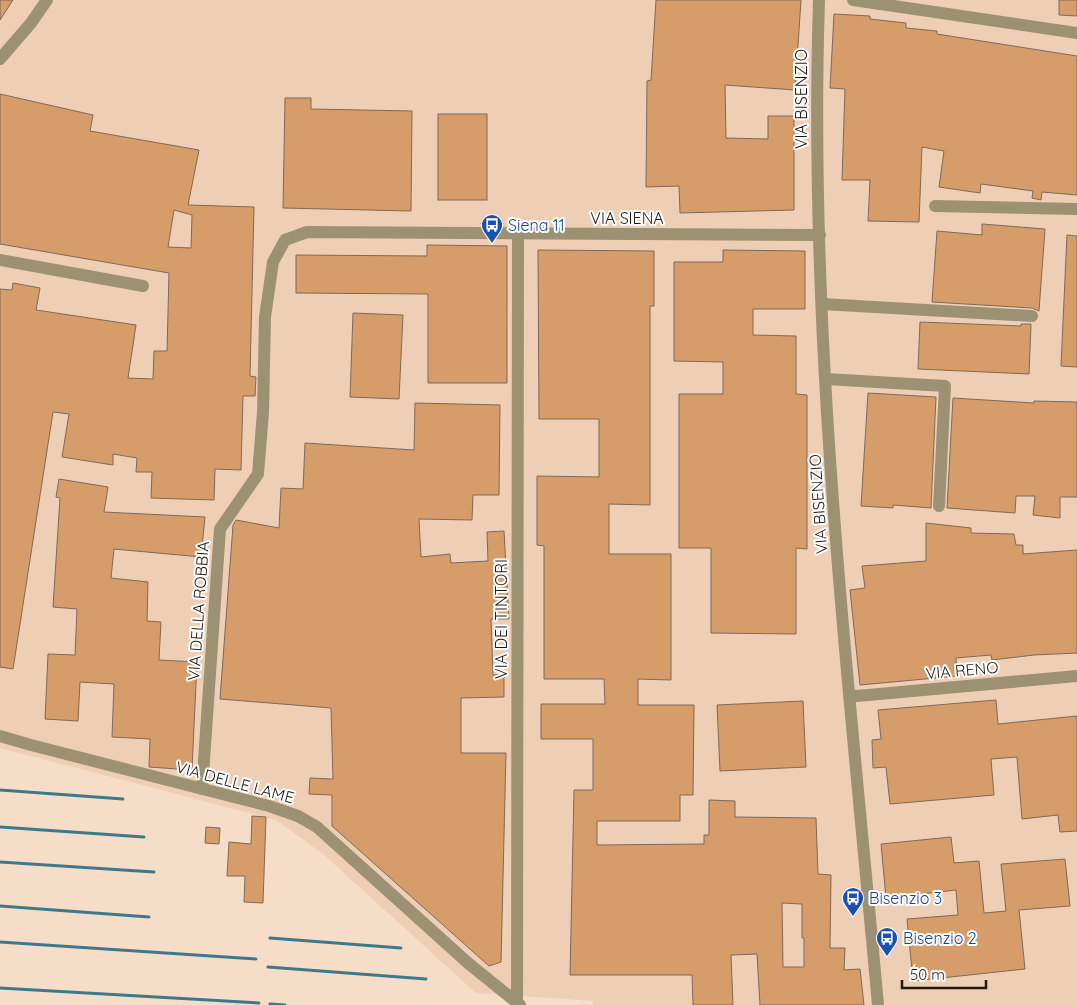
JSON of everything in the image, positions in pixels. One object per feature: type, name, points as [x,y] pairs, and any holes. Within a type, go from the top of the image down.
[{"type":"street","points":[[0,58],[31,23],[47,0]]},
{"type":"street","name":"VIA BISENZIO","points":[[819,0],[816,90],[826,379],[836,538],[878,1005]]},
{"type":"street","points":[[853,0],[1077,33]]},
{"type":"street","points":[[935,206],[1077,209]]},
{"type":"street","name":"VIA SIENA","points":[[285,240],[307,232],[820,235]]},
{"type":"street","name":"VIA DEI TINTORI","points":[[518,234],[519,1004]]},
{"type":"street","name":"VIA DELLA ROBBIA","points":[[202,789],[220,529],[258,474],[263,412],[265,317],[273,262],[285,240]]},
{"type":"street","points":[[0,260],[143,286]]},
{"type":"street","points":[[822,304],[1032,316]]},
{"type":"street","points":[[826,379],[945,386],[939,506]]},
{"type":"street","name":"VIA RENO","points":[[850,696],[1077,676]]},
{"type":"street","name":"VIA DELLE LAME","points":[[0,736],[269,806],[298,816],[317,827],[468,963],[519,1004]]},
{"type":"shaded area","points":[[0,0],[1077,0],[1077,1005],[594,1005],[593,1001],[476,993],[323,854],[276,820],[0,748]]},
{"type":"building","points":[[0,0],[13,0],[0,20]]},
{"type":"building","points":[[656,0],[801,0],[795,90],[725,85],[726,138],[768,139],[768,116],[794,116],[794,210],[680,213],[679,186],[646,187],[647,81],[651,80]]},
{"type":"building","points":[[1059,0],[1077,0],[1077,16],[1059,15]]},
{"type":"building","points":[[834,14],[870,16],[870,19],[906,23],[906,28],[937,31],[937,34],[1077,56],[1077,195],[1042,192],[1041,200],[1032,198],[1033,191],[981,184],[980,193],[939,187],[944,151],[922,147],[919,222],[868,221],[870,180],[842,180],[845,89],[830,88]]},
{"type":"building","points":[[0,94],[93,115],[90,131],[199,150],[188,205],[254,207],[250,376],[256,377],[255,396],[243,396],[241,470],[215,469],[214,500],[151,498],[152,472],[136,472],[137,458],[113,454],[113,465],[62,457],[69,414],[53,412],[13,669],[0,667],[0,289],[12,290],[13,283],[40,288],[36,310],[136,325],[128,378],[153,379],[154,351],[167,351],[169,273],[0,244]],"holes":[[[174,210],[192,215],[191,248],[168,247]]]},
{"type":"building","points":[[285,98],[311,98],[311,109],[412,111],[411,211],[283,208]]},
{"type":"building","points":[[438,114],[487,114],[487,200],[438,200]]},
{"type":"building","points":[[982,224],[1045,229],[1039,311],[1032,308],[932,302],[937,231],[982,235]]},
{"type":"building","points":[[1067,235],[1077,236],[1077,367],[1061,366]]},
{"type":"building","points":[[427,245],[507,246],[507,383],[428,383],[428,294],[296,293],[296,255],[427,256]]},
{"type":"building","points":[[538,250],[654,251],[654,306],[650,306],[650,505],[609,504],[609,554],[671,554],[671,680],[638,679],[638,705],[694,705],[693,795],[680,795],[680,821],[597,821],[597,845],[704,844],[704,835],[709,835],[709,800],[735,801],[735,817],[816,818],[818,874],[831,875],[830,948],[845,948],[844,970],[860,969],[864,1005],[760,1005],[757,954],[731,955],[733,1005],[693,1005],[692,975],[570,975],[574,790],[593,790],[593,739],[541,739],[541,704],[605,704],[604,679],[544,679],[544,546],[537,545],[537,476],[599,477],[599,419],[539,419]],"holes":[[[782,903],[802,904],[804,967],[783,967]]]},
{"type":"building","points":[[723,250],[805,251],[805,309],[753,309],[753,335],[796,336],[796,394],[807,395],[807,549],[796,548],[796,634],[711,633],[711,548],[679,548],[679,394],[723,394],[723,362],[674,361],[674,262],[723,262]]},
{"type":"building","points":[[353,313],[403,315],[399,399],[350,397]]},
{"type":"building","points":[[920,322],[1021,326],[1021,324],[1031,324],[1029,374],[918,369]]},
{"type":"building","points":[[868,393],[936,397],[931,508],[893,505],[893,508],[861,506]]},
{"type":"building","points":[[953,398],[1034,403],[1034,401],[1077,402],[1077,497],[1060,497],[1060,518],[1033,515],[1035,496],[1016,496],[1015,513],[947,508]]},
{"type":"building","points":[[415,403],[500,405],[499,495],[473,495],[472,520],[419,519],[421,557],[450,554],[451,563],[488,561],[487,532],[504,531],[509,619],[491,619],[493,675],[504,674],[504,697],[461,698],[461,753],[506,753],[501,962],[489,966],[332,826],[332,795],[309,794],[310,778],[333,779],[331,708],[220,699],[233,525],[236,520],[279,528],[281,488],[303,489],[305,443],[414,450]]},
{"type":"building","points":[[59,479],[108,487],[104,512],[205,517],[201,557],[114,549],[111,578],[148,582],[147,621],[161,622],[159,660],[197,662],[192,770],[149,767],[150,739],[112,737],[114,684],[80,682],[78,721],[45,719],[48,654],[75,655],[77,609],[53,607],[60,498],[56,497]]},
{"type":"building","points":[[926,523],[971,528],[971,533],[1014,534],[1016,545],[1023,545],[1023,554],[1077,550],[1077,653],[1034,655],[992,660],[991,655],[956,658],[957,676],[860,685],[850,590],[865,588],[862,566],[926,561]]},
{"type":"building","points":[[996,700],[998,724],[1077,716],[1077,831],[1060,832],[1058,815],[1022,819],[1017,757],[991,759],[994,795],[890,804],[886,767],[873,768],[872,740],[881,739],[878,710]]},
{"type":"building","points":[[803,701],[806,767],[720,771],[717,705]]},
{"type":"building","points":[[252,816],[266,817],[263,903],[244,902],[245,876],[227,876],[229,842],[251,844]]},
{"type":"building","points":[[206,827],[220,828],[219,844],[205,843]]},
{"type":"building","points":[[951,837],[954,863],[979,861],[984,913],[1006,911],[1001,864],[1065,859],[1070,906],[1019,910],[1025,969],[913,981],[907,919],[958,915],[956,890],[886,898],[881,844]]},
{"type":"waterway","points":[[0,790],[123,799]]},
{"type":"waterway","points":[[0,827],[144,837]]},
{"type":"waterway","points":[[0,862],[154,872]]},
{"type":"waterway","points":[[0,906],[149,917]]},
{"type":"waterway","points":[[270,938],[401,948]]},
{"type":"waterway","points":[[0,942],[256,959]]},
{"type":"waterway","points":[[268,967],[426,979]]},
{"type":"waterway","points":[[0,988],[259,1003]]},
{"type":"waterway","points":[[270,1004],[285,1005]]},
{"type":"place","name":"Siena 11","points":[[492,244]]},
{"type":"place","name":"Bisenzio 3","points":[[853,917]]},
{"type":"place","name":"Bisenzio 2","points":[[887,957]]}]
